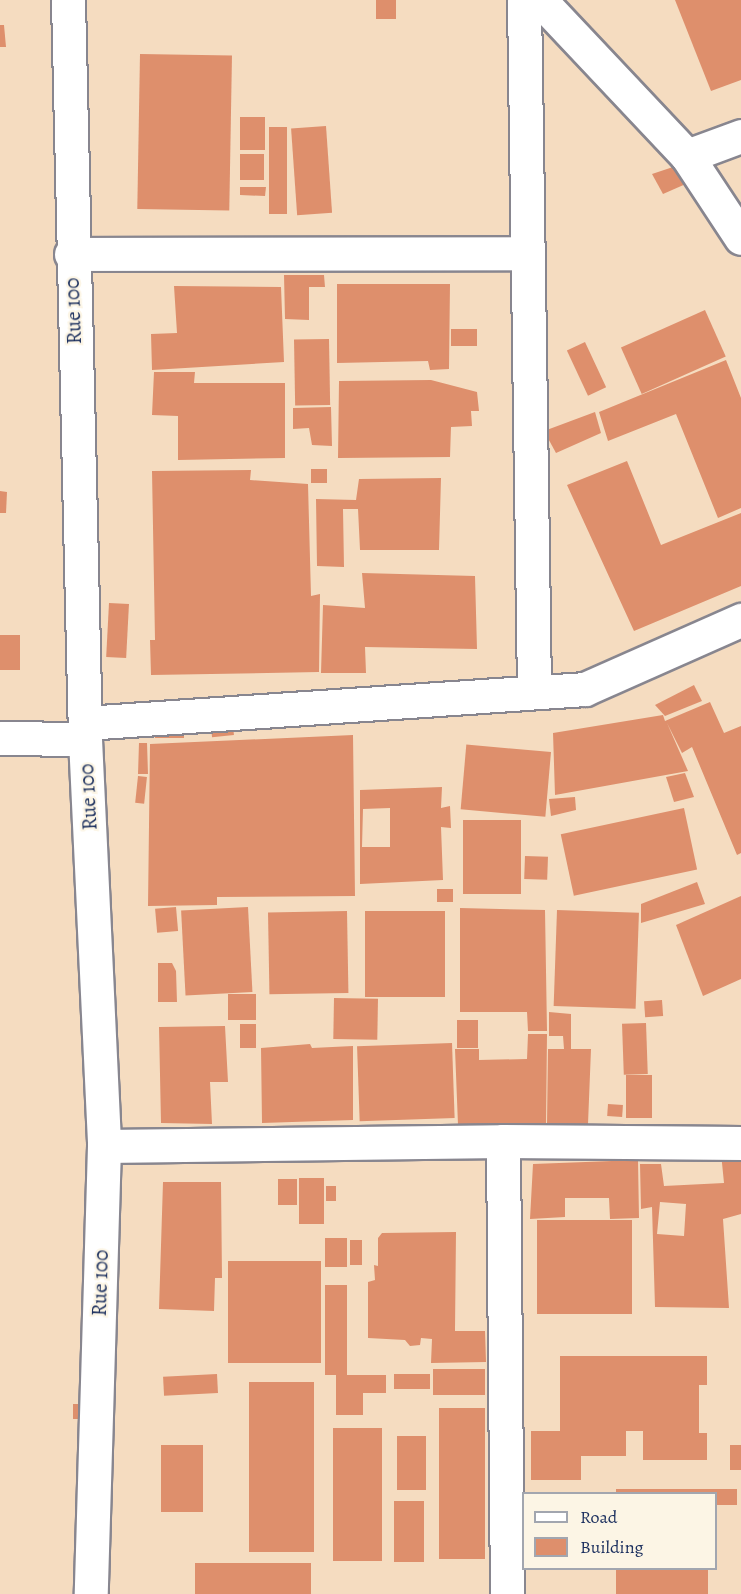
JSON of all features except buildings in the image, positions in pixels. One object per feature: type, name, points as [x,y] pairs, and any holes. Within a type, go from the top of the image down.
[{"type":"street","name":"Rue 100","points":[[68,0],[71,254],[85,731],[104,1146],[91,1594]]},
{"type":"street","points":[[524,0],[534,691]]},
{"type":"street","points":[[540,0],[687,156],[741,238]]},
{"type":"street","points":[[687,156],[741,136]]},
{"type":"street","points":[[71,254],[527,253]]},
{"type":"street","points":[[0,738],[534,691],[585,689],[741,620]]},
{"type":"street","points":[[502,1141],[507,1594]]},
{"type":"street","points":[[104,1146],[502,1141],[741,1143]]}]
